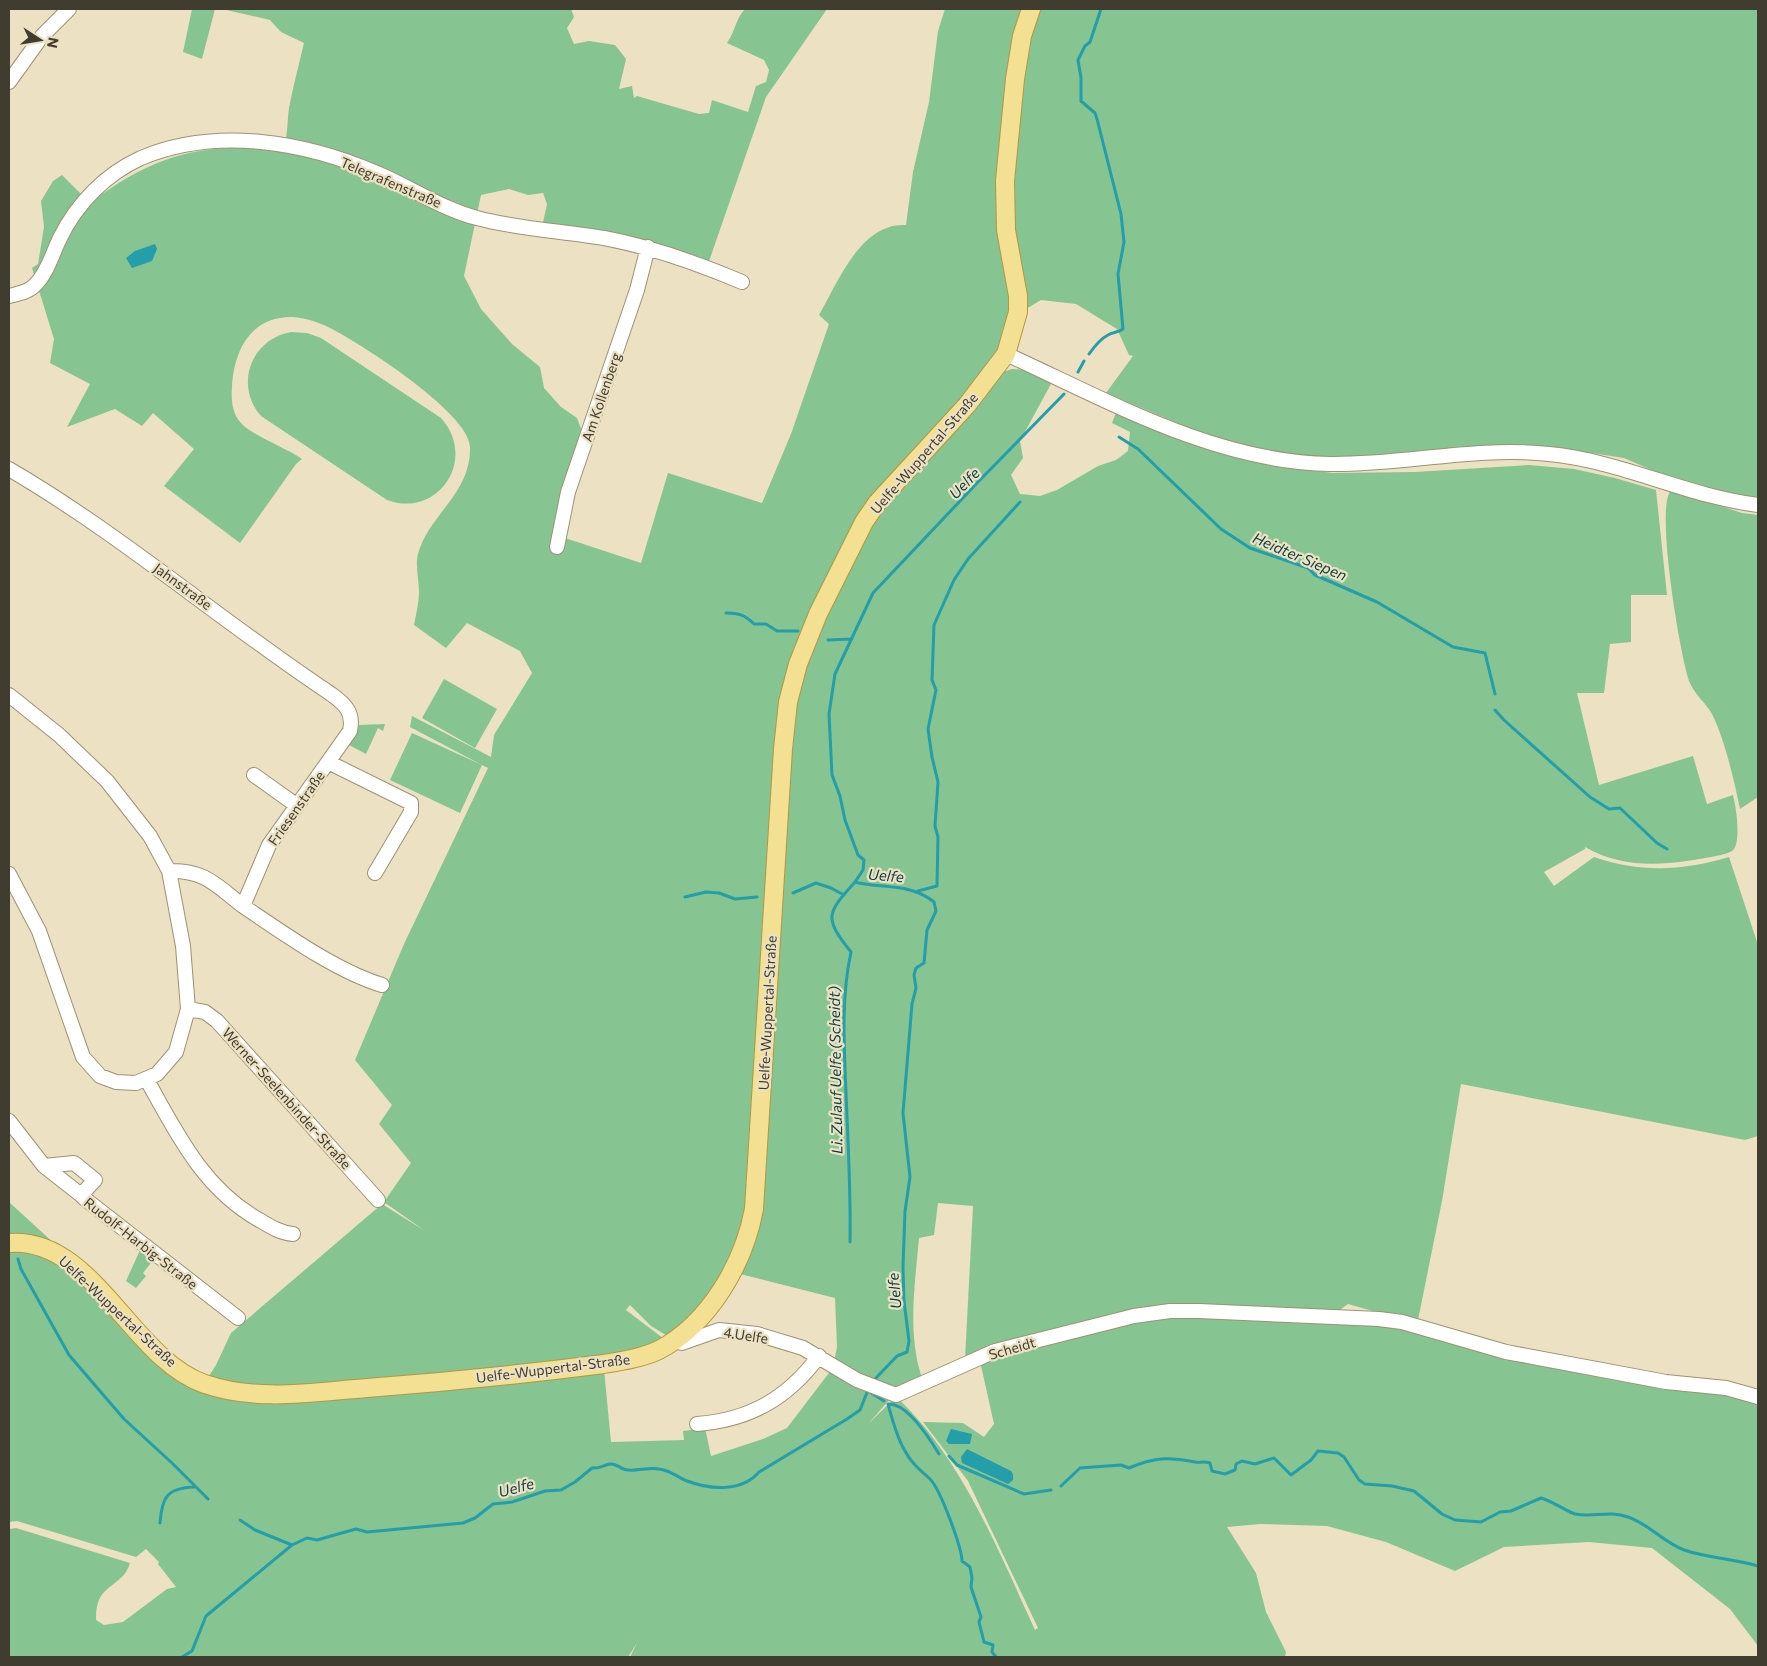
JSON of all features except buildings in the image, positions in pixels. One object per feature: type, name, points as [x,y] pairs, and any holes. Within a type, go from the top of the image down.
[{"type":"main road","name":"Uelfe-Wuppertal-Straße","points":[[9,1243],[37,1245],[53,1250],[70,1262],[145,1340],[181,1370],[204,1384],[244,1392],[286,1394],[376,1388],[604,1364],[647,1355],[672,1342],[700,1316],[733,1272],[746,1243],[754,1209],[785,726],[791,686],[798,664],[839,570],[877,503],[967,405],[1006,354],[1014,331],[1018,296],[1006,230],[1005,181],[1015,79],[1022,36],[1030,9]]},
{"type":"street","points":[[9,82],[42,36],[68,9]]},
{"type":"street","name":"Telegrafenstraße","points":[[9,296],[36,285],[68,222],[103,181],[123,168],[155,153],[200,143],[260,142],[309,151],[347,161],[378,173],[421,195],[478,218],[648,247],[706,266],[742,282]]},
{"type":"street","name":"Am Kollenberg","points":[[557,547],[568,492],[637,290],[648,247]]},
{"type":"street","points":[[1006,354],[1181,433],[1268,458],[1329,464],[1502,452],[1550,454],[1610,465],[1713,497],[1758,505]]},
{"type":"street","name":"Jahnstraße","points":[[9,469],[124,543],[345,704],[350,714]]},
{"type":"street","points":[[9,695],[60,735],[107,781],[150,836],[169,871],[183,946],[188,1009],[176,1052],[166,1066],[148,1080],[128,1084],[107,1079],[100,1076],[83,1057],[39,930],[9,874]]},
{"type":"street","name":"Friesenstraße","points":[[243,906],[269,845],[350,731],[350,714]]},
{"type":"street","points":[[328,762],[411,803],[411,812],[376,873]]},
{"type":"street","points":[[254,775],[296,806]]},
{"type":"street","points":[[169,871],[205,876],[243,906],[341,968],[382,985]]},
{"type":"street","name":"Werner-Seelenbinder-Straße","points":[[188,1009],[205,1012],[218,1021],[378,1200]]},
{"type":"street","points":[[148,1080],[174,1132],[192,1158],[226,1197],[261,1221],[293,1234]]},
{"type":"street","points":[[9,1122],[44,1166],[80,1195]]},
{"type":"street","name":"Rudolf-Harbig-Straße","points":[[44,1166],[74,1163],[95,1180],[80,1195],[238,1318]]},
{"type":"street","name":"Scheidt","points":[[896,1395],[995,1351],[1134,1316],[1170,1311],[1199,1311],[1402,1322],[1506,1352],[1666,1382],[1726,1388],[1758,1398]]},
{"type":"street","name":"4.Uelfe","points":[[672,1342],[682,1343],[709,1332],[731,1330],[794,1345],[819,1356],[857,1380],[896,1395]]},
{"type":"street","points":[[697,1424],[727,1420],[750,1414],[763,1407],[796,1383],[819,1356]]},
{"type":"green space","points":[[192,9],[215,9],[202,59],[183,52]]},
{"type":"green space","points":[[222,9],[571,9],[574,17],[567,28],[574,44],[589,41],[615,45],[626,59],[619,89],[632,86],[634,98],[637,96],[699,114],[709,113],[712,100],[748,112],[756,86],[766,82],[769,70],[764,60],[727,43],[745,9],[827,9],[766,97],[707,267],[542,227],[547,204],[543,193],[528,195],[509,189],[481,195],[464,276],[481,309],[512,344],[540,367],[544,388],[561,407],[577,418],[586,442],[559,536],[641,563],[668,473],[762,503],[791,434],[829,324],[819,315],[843,271],[864,243],[876,233],[890,227],[906,225],[913,172],[929,102],[938,31],[945,9],[1026,9],[1007,109],[1013,301],[998,360],[874,501],[788,689],[751,1189],[741,1240],[709,1296],[669,1337],[651,1326],[630,1305],[626,1310],[664,1339],[635,1353],[286,1390],[206,1381],[231,1333],[382,1204],[425,1231],[384,1202],[411,1163],[379,1124],[392,1105],[355,1060],[404,944],[488,768],[410,727],[412,716],[491,757],[494,735],[532,673],[520,651],[467,623],[446,648],[414,625],[419,596],[418,554],[423,540],[464,478],[469,463],[470,447],[465,433],[452,416],[432,397],[385,361],[341,334],[322,324],[306,319],[293,317],[278,318],[266,322],[256,329],[241,348],[233,373],[232,387],[232,401],[238,419],[246,428],[302,459],[296,464],[240,543],[164,486],[194,449],[153,413],[142,426],[115,409],[67,427],[90,384],[50,363],[54,339],[32,268],[38,264],[44,227],[41,201],[53,181],[62,175],[90,203],[136,173],[180,155],[203,150],[228,148],[283,150],[285,145],[289,108],[304,43],[281,32],[270,20]]},
{"type":"green space","points":[[1035,9],[1758,9],[1758,500],[1746,499],[1670,478],[1624,458],[1585,452],[1523,448],[1330,459],[1290,455],[1211,437],[1106,393],[1133,356],[1129,355],[1117,329],[1076,304],[1041,300],[1021,312],[1009,214],[1018,90]]},
{"type":"green space","points":[[291,332],[307,333],[321,338],[441,418],[451,434],[455,451],[454,467],[447,482],[436,493],[422,501],[405,504],[387,500],[261,416],[253,404],[249,391],[248,378],[251,365],[257,353],[266,344],[277,336]]},
{"type":"green space","points":[[1012,369],[1024,370],[1052,382],[1020,441],[1023,458],[1011,475],[1020,494],[1040,496],[1057,490],[1098,466],[1116,460],[1128,451],[1130,432],[1112,423],[1117,410],[1268,463],[1332,473],[1415,472],[1529,465],[1574,469],[1656,490],[1667,595],[1631,595],[1631,642],[1610,644],[1604,693],[1577,693],[1599,785],[1693,756],[1707,804],[1733,795],[1736,807],[1737,841],[1731,852],[1721,855],[1652,864],[1618,860],[1601,855],[1585,847],[1585,849],[1544,872],[1554,886],[1594,857],[1628,866],[1662,868],[1695,865],[1729,857],[1758,945],[1758,1136],[1745,1140],[1461,1084],[1442,1201],[1418,1320],[1394,1317],[1348,1304],[1334,1314],[1189,1307],[965,1359],[973,1206],[938,1203],[934,1235],[919,1238],[913,1326],[917,1361],[922,1378],[907,1387],[887,1389],[834,1362],[837,1347],[835,1298],[736,1273],[750,1243],[796,680],[866,527],[1003,372]]},
{"type":"green space","points":[[1675,491],[1742,513],[1758,515],[1758,797],[1740,809],[1721,736],[1712,714],[1690,683],[1681,645],[1671,584],[1666,526],[1666,504],[1670,492]]},
{"type":"green space","points":[[444,679],[497,709],[475,748],[422,718]]},
{"type":"green space","points":[[385,724],[383,731],[378,728],[366,754],[349,745],[359,725]]},
{"type":"green space","points":[[412,733],[482,765],[460,813],[390,780]]},
{"type":"green space","points":[[9,1202],[56,1245],[9,1241]]},
{"type":"green space","points":[[141,1248],[154,1259],[143,1273],[146,1276],[136,1288],[126,1281]]},
{"type":"green space","points":[[28,1249],[60,1258],[127,1327],[224,1392],[604,1369],[611,1442],[684,1440],[683,1431],[705,1428],[711,1456],[763,1439],[787,1428],[832,1369],[890,1399],[869,1423],[896,1397],[940,1447],[976,1506],[1035,1630],[1038,1628],[968,1481],[923,1422],[963,1423],[984,1437],[994,1424],[980,1361],[1134,1320],[1171,1316],[1381,1324],[1409,1328],[1553,1367],[1604,1378],[1658,1386],[1714,1390],[1758,1402],[1758,1646],[1730,1609],[1652,1548],[1589,1542],[1504,1547],[1455,1571],[1386,1542],[1327,1526],[1260,1524],[1227,1527],[1256,1573],[1266,1612],[1286,1652],[1285,1657],[630,1657],[637,1643],[628,1657],[9,1657],[9,1529],[16,1528],[130,1563],[121,1578],[104,1592],[100,1598],[96,1620],[104,1625],[123,1622],[167,1589],[176,1587],[158,1564],[159,1562],[146,1549],[136,1557],[17,1521],[9,1522],[9,1251]]},
{"type":"water","points":[[155,244],[157,249],[152,261],[132,268],[126,258],[135,251]]},
{"type":"water","points":[[951,1429],[972,1434],[970,1444],[949,1444],[946,1441]]},
{"type":"water","points":[[967,1449],[1011,1471],[1013,1480],[1008,1484],[962,1463],[961,1457]]},
{"type":"waterway","name":"Uelfe","points":[[1089,354],[1102,339],[1123,329],[1118,274],[1124,242],[1121,214],[1095,113],[1081,101],[1081,78],[1078,60],[1085,46],[1090,42],[1101,9]]},
{"type":"waterway","name":"Uelfe","points":[[1078,372],[1084,361]]},
{"type":"waterway","name":"Uelfe","points":[[876,1378],[897,1356],[907,1352],[909,1341],[904,1301],[903,1267],[905,1211],[910,1177],[903,1113],[912,1004],[916,988],[914,975],[916,968],[924,963],[927,930],[936,911],[934,902],[916,892],[855,882],[863,870],[864,860],[858,855],[845,820],[840,796],[832,775],[829,714],[835,674],[873,593],[1064,394]]},
{"type":"waterway","name":"Heidter Siepen","points":[[1119,437],[1138,449],[1221,529],[1250,548],[1308,568],[1315,575],[1377,602],[1453,647],[1485,653],[1495,694]]},
{"type":"waterway","points":[[918,891],[937,886],[938,837],[935,826],[938,782],[928,729],[936,690],[932,680],[934,625],[954,580],[968,559],[1020,502]]},
{"type":"waterway","points":[[726,613],[741,615],[748,618],[754,624],[766,624],[777,631],[798,631]]},
{"type":"waterway","points":[[828,640],[852,639]]},
{"type":"waterway","name":"Heidter Siepen","points":[[1495,710],[1590,797],[1609,809],[1620,808],[1657,843],[1667,849]]},
{"type":"waterway","name":"Li. Zulauf Uelfe (Scheidt)","points":[[850,1242],[850,1186],[844,1022],[851,952],[836,931],[832,916],[838,902],[855,882]]},
{"type":"waterway","points":[[793,893],[816,883],[844,895]]},
{"type":"waterway","points":[[685,897],[706,892],[719,893],[735,899],[757,897]]},
{"type":"waterway","points":[[18,1259],[21,1269],[69,1355],[124,1419],[208,1499]]},
{"type":"waterway","name":"Uelfe","points":[[182,1657],[192,1651],[206,1616],[292,1545],[307,1538],[317,1540],[356,1529],[367,1532],[463,1523],[475,1518],[493,1504],[512,1502],[545,1491],[561,1490],[575,1482],[592,1468],[610,1464],[628,1470],[651,1468],[663,1470],[687,1481],[706,1486],[735,1486],[744,1483],[860,1410],[868,1390]]},
{"type":"waterway","points":[[868,1391],[884,1401]]},
{"type":"waterway","points":[[939,1454],[924,1431],[910,1415],[903,1409],[888,1404],[895,1428],[907,1455],[935,1485],[940,1495],[959,1545],[962,1561],[970,1567],[971,1587],[981,1617],[979,1622],[984,1642],[993,1645],[992,1652],[996,1657]]},
{"type":"waterway","points":[[1061,1486],[1080,1468],[1121,1465],[1129,1468],[1161,1459],[1208,1462],[1212,1471],[1225,1474],[1235,1470],[1236,1464],[1242,1461],[1255,1464],[1274,1458],[1291,1475],[1311,1460],[1318,1451],[1338,1453],[1344,1457],[1359,1480],[1365,1484],[1392,1486],[1414,1491],[1442,1514],[1455,1520],[1481,1522],[1500,1512],[1511,1511],[1541,1498],[1575,1514],[1614,1514],[1628,1517],[1643,1524],[1676,1547],[1702,1555],[1758,1566]]},
{"type":"waterway","points":[[949,1456],[957,1465],[1024,1494],[1051,1490]]},
{"type":"waterway","points":[[160,1523],[162,1507],[168,1496],[178,1489],[194,1487]]},
{"type":"waterway","points":[[240,1520],[255,1530],[292,1545]]}]
